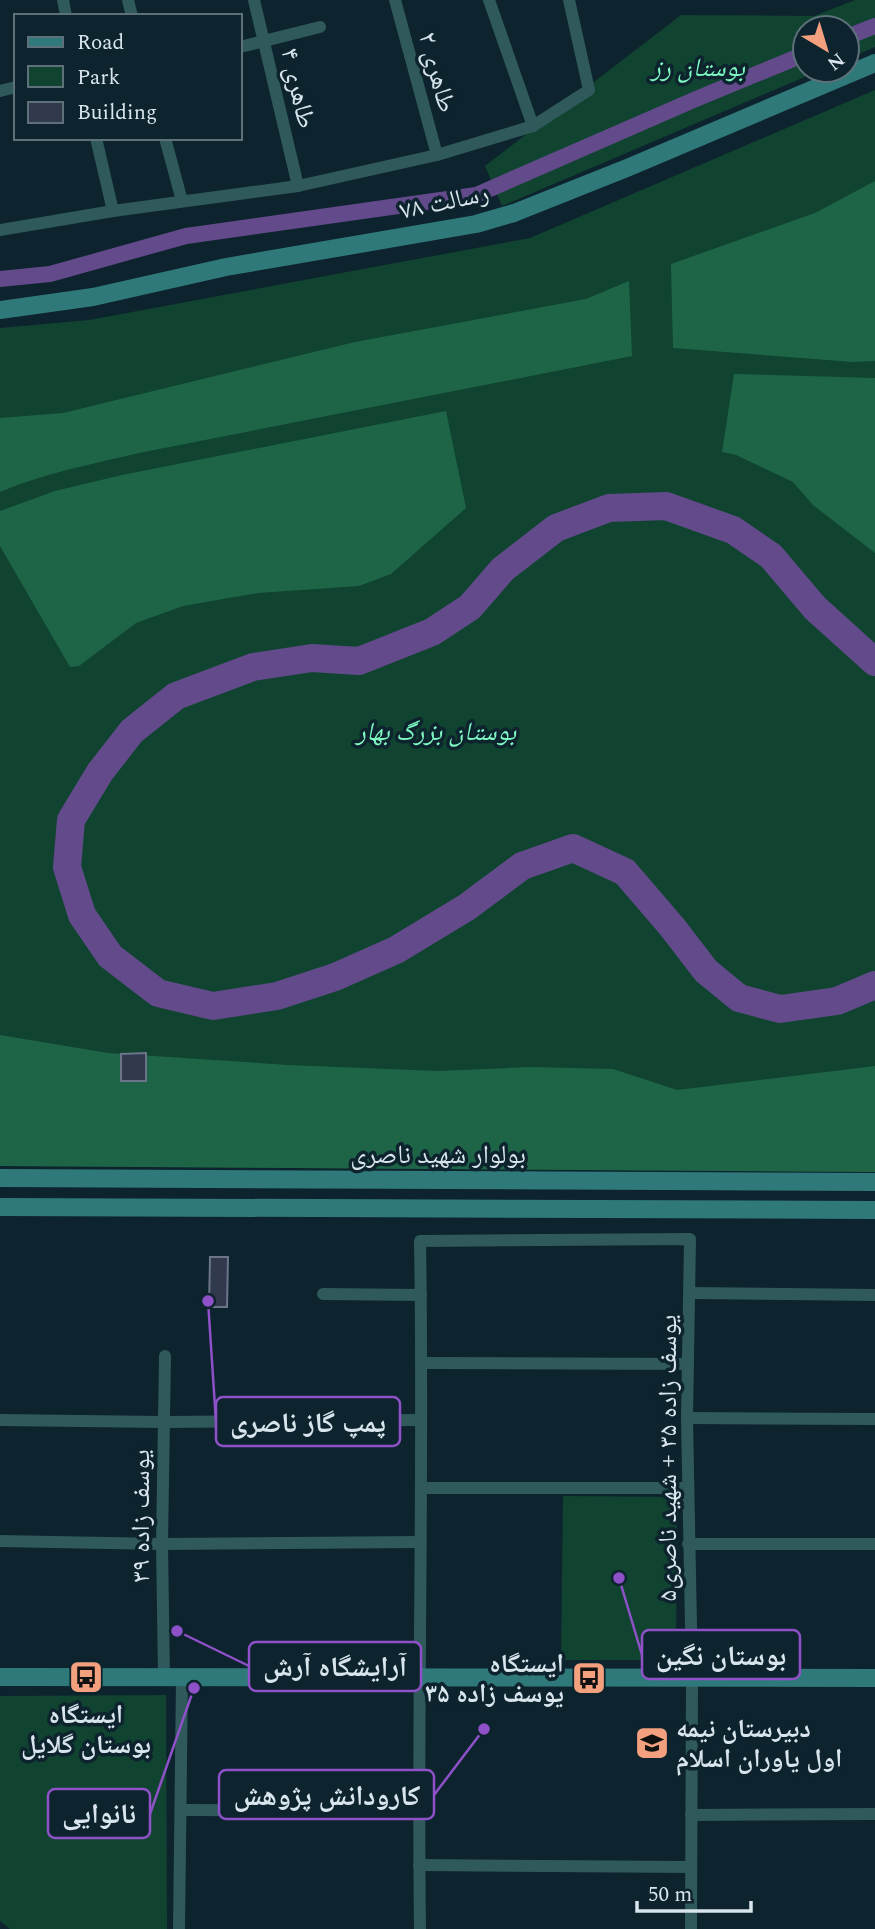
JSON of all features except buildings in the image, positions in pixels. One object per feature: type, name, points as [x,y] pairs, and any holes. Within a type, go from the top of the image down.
[{"type":"street","name":"طاهری ۴","points":[[254,0],[298,186]]},
{"type":"street","name":"طاهری ۲","points":[[395,0],[437,155]]},
{"type":"street","points":[[489,0],[533,126]]},
{"type":"street","points":[[0,230],[113,211],[298,186],[437,155],[533,126],[589,90],[569,0]]},
{"type":"street","points":[[242,46],[320,27]]},
{"type":"street","name":"رسالت ۷۸","points":[[0,310],[93,297],[226,267],[476,224],[514,213],[626,168],[875,62]]},
{"type":"street","points":[[96,140],[113,211]]},
{"type":"street","points":[[166,140],[182,201]]},
{"type":"street","name":"بولوار شهید ناصری","points":[[0,1178],[875,1182]]},
{"type":"street","points":[[453,1180],[453,1209]]},
{"type":"street","name":"بولوار شهید ناصری","points":[[0,1207],[875,1210]]},
{"type":"street","name":"یوسف زاده ۳۵ + شهید ناصری۵","points":[[421,1296],[420,1241],[690,1239],[687,1418],[692,1678],[691,1929]]},
{"type":"street","points":[[690,1293],[875,1295]]},
{"type":"street","points":[[323,1294],[421,1296],[418,1677],[420,1929]]},
{"type":"street","name":"یوسف زاده ۳۹","points":[[163,1677],[164,1356]]},
{"type":"street","points":[[422,1363],[688,1364]]},
{"type":"street","points":[[687,1418],[875,1419]]},
{"type":"street","points":[[0,1420],[421,1420]]},
{"type":"street","points":[[421,1488],[688,1488]]},
{"type":"street","points":[[0,1541],[162,1544],[421,1542]]},
{"type":"street","points":[[688,1544],[875,1544]]},
{"type":"street","points":[[0,1677],[875,1678]]},
{"type":"street","points":[[179,1929],[182,1677]]},
{"type":"street","points":[[182,1810],[418,1811]]},
{"type":"street","points":[[691,1815],[875,1814]]},
{"type":"street","points":[[419,1865],[691,1867]]},
{"type":"green space","name":"بوستان رز","points":[[855,0],[875,0],[875,47],[861,53],[861,14],[819,14]]},
{"type":"green space","name":"بوستان رز","points":[[681,15],[791,16],[791,83],[502,206],[485,166]]},
{"type":"green space","name":"بوستان بزرگ بهار","points":[[875,90],[875,1172],[0,1166],[0,328],[89,320],[530,238]]},
{"type":"green space","points":[[875,181],[875,361],[853,362],[673,348],[671,264],[815,213]]},
{"type":"green space","points":[[629,281],[632,356],[139,453],[51,474],[0,492],[0,418],[63,413],[355,342],[586,299]]},
{"type":"green space","points":[[734,374],[875,378],[875,553],[813,505],[793,482],[736,455],[722,452]]},
{"type":"green space","points":[[446,411],[466,508],[391,574],[359,586],[258,593],[183,606],[136,623],[79,666],[70,667],[0,546],[0,511],[55,491],[122,475]]},
{"type":"green space","points":[[0,1035],[108,1053],[288,1065],[439,1071],[530,1067],[613,1069],[677,1090],[875,1066],[875,1172],[0,1166]]},
{"type":"green space","points":[[563,1496],[677,1497],[676,1660],[561,1660]]},
{"type":"green space","points":[[166,1695],[167,1929],[10,1929],[0,1921],[0,1696]]},
{"type":"waterway","points":[[861,32],[875,26]]},
{"type":"waterway","points":[[0,279],[50,274],[186,236],[476,195],[791,60]]},
{"type":"waterway","points":[[875,662],[815,608],[771,556],[733,530],[666,506],[609,508],[556,528],[503,569],[470,607],[432,632],[359,661],[312,658],[253,667],[176,696],[132,731],[100,772],[71,820],[67,867],[82,915],[110,956],[158,993],[213,1006],[277,996],[335,977],[396,950],[467,907],[522,866],[573,848],[625,872],[706,971],[739,998],[780,1009],[837,1001],[875,985]]},
{"type":"place","name":"پمپ گاز ناصری","points":[[208,1301]]},
{"type":"place","name":"بوستان نگین","points":[[619,1578]]},
{"type":"place","name":"آرایشگاه آرش","points":[[177,1631]]},
{"type":"place","name":"ایستگاه بوستان گلایل","points":[[86,1677]]},
{"type":"place","name":"ایستگاه یوسف زاده ۳۵","points":[[589,1678]]},
{"type":"place","name":"نانوایی","points":[[194,1688]]},
{"type":"place","name":"کارودانش پژوهش","points":[[484,1729]]},
{"type":"place","name":"دبیرستان نیمه اول یاوران اسلام","points":[[652,1743]]}]
